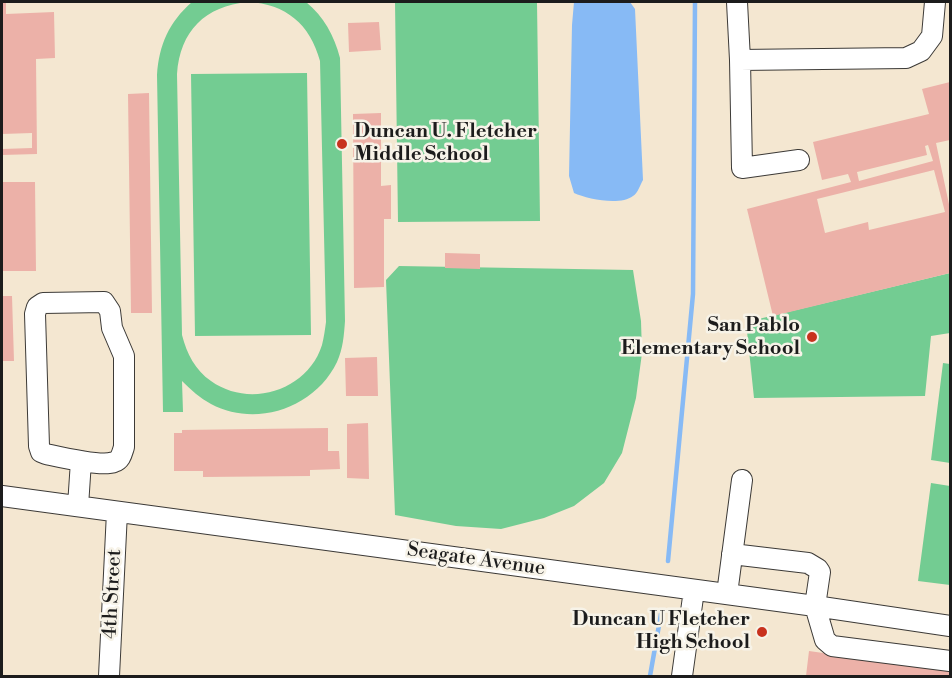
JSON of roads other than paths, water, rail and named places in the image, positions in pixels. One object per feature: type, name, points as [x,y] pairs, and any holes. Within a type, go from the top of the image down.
[{"type":"street","points":[[737,2],[741,168],[799,160]]},
{"type":"street","points":[[740,60],[906,58],[921,51],[932,36],[935,2]]},
{"type":"street","points":[[104,302],[110,311],[112,328],[124,356],[124,447],[121,457],[115,462],[106,463],[81,461],[46,454],[39,446],[35,314],[37,307],[43,303],[104,302]]},
{"type":"street","points":[[78,506],[81,461]]},
{"type":"street","points":[[727,594],[742,480]]},
{"type":"street","name":"Seagate Avenue","points":[[2,496],[951,626]]},
{"type":"street","name":"4th Street","points":[[109,676],[117,512]]},
{"type":"street","points":[[732,554],[813,565],[818,568],[820,572],[815,606],[825,640],[832,646],[951,661]]},
{"type":"street","points":[[682,676],[694,590]]},
{"type":"water","points":[[574,2],[630,2],[635,9],[643,180],[633,196],[620,201],[574,193],[569,176]]},
{"type":"waterway","points":[[668,561],[693,294],[695,2]]},
{"type":"waterway","points":[[650,676],[661,614]]},
{"type":"place","name":"Duncan U. Fletcher Middle School","points":[[342,144]]},
{"type":"place","name":"San Pablo Elementary School","points":[[812,337]]},
{"type":"place","name":"Duncan U Fletcher High School","points":[[762,632]]}]
